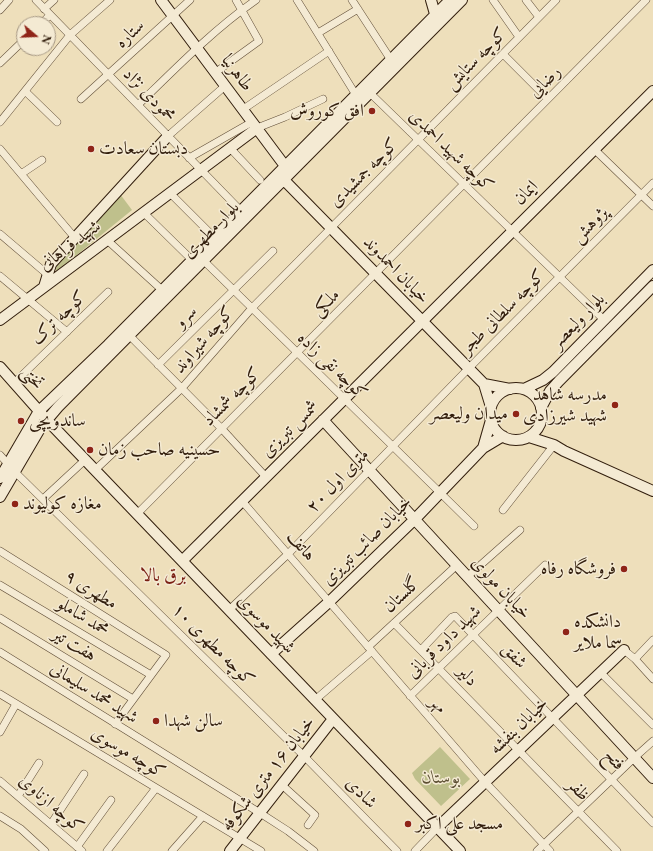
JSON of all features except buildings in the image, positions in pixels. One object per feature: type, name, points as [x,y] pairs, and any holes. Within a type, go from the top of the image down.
[{"type":"main road","name":"طاهرنیا","points":[[161,0],[285,166]]},
{"type":"main road","points":[[431,0],[435,14]]},
{"type":"main road","name":"بلوار مطهری","points":[[0,497],[11,468],[39,411],[108,346],[214,237],[450,0]]},
{"type":"main road","name":"بلوار مطهری","points":[[0,478],[11,468],[47,420],[129,335],[462,0]]},
{"type":"main road","name":"ایمان","points":[[422,320],[653,91]]},
{"type":"main road","name":"شهید فراهانی","points":[[44,287],[230,148],[254,125]]},
{"type":"main road","name":"شهید فراهانی","points":[[44,287],[51,264],[168,136]]},
{"type":"main road","points":[[284,180],[285,166]]},
{"type":"main road","name":"خیابان احمدوند","points":[[284,180],[484,384]]},
{"type":"main road","name":"بلوار ولیعصر","points":[[524,389],[543,380],[553,372],[603,319],[653,270]]},
{"type":"main road","name":"بلوار ولیعصر","points":[[541,408],[550,391],[559,381],[653,286]]},
{"type":"main road","points":[[0,320],[44,287]]},
{"type":"main road","name":"شمس تبریزی","points":[[182,561],[422,320]]},
{"type":"main road","name":"تختی","points":[[0,367],[47,420]]},
{"type":"main road","points":[[483,448],[491,420],[491,407],[484,384],[510,389],[524,389],[535,396],[541,408],[541,421],[538,428],[529,437]]},
{"type":"main road","points":[[491,407],[498,395],[510,389]]},
{"type":"main road","name":"شهید موسوی","points":[[47,420],[460,851]]},
{"type":"main road","name":"خیابان مولوی","points":[[323,420],[653,778]]},
{"type":"main road","points":[[491,420],[497,432],[503,436],[516,440],[529,437],[554,445],[564,451],[653,491]]},
{"type":"main road","points":[[538,428],[554,445]]},
{"type":"main road","points":[[483,448],[503,436]]},
{"type":"main road","name":"خیابان صائب تبریزی","points":[[271,654],[330,602],[415,519],[483,448]]},
{"type":"main road","name":"خیابان بنفشه","points":[[438,828],[624,650]]},
{"type":"main road","name":"خیابان ۱۶ متری شکوفه","points":[[230,851],[333,719]]},
{"type":"street","points":[[0,10],[9,0]]},
{"type":"street","name":"محمودی نژاد","points":[[36,0],[241,211]]},
{"type":"street","points":[[44,9],[54,0]]},
{"type":"street","points":[[0,122],[70,35],[110,0]]},
{"type":"street","name":"ستاره","points":[[81,99],[190,0]]},
{"type":"street","points":[[216,72],[259,41],[236,0]]},
{"type":"street","points":[[138,105],[197,48],[256,0]]},
{"type":"street","points":[[297,0],[356,95]]},
{"type":"street","points":[[352,0],[391,60]]},
{"type":"street","points":[[493,0],[519,37]]},
{"type":"street","points":[[526,0],[539,16]]},
{"type":"street","name":"کوچه ستایش","points":[[418,140],[555,0]]},
{"type":"street","name":"رضایی","points":[[376,274],[646,0]]},
{"type":"street","points":[[318,33],[358,9]]},
{"type":"street","points":[[0,63],[16,48]]},
{"type":"street","points":[[242,110],[328,51]]},
{"type":"street","points":[[503,54],[548,99]]},
{"type":"street","points":[[168,136],[225,86]]},
{"type":"street","points":[[25,91],[57,122]]},
{"type":"street","name":"کوچه شهید احمدی","points":[[370,93],[603,319]]},
{"type":"street","points":[[189,158],[254,125],[285,117],[322,99]]},
{"type":"street","name":"کوچه جمشیدی","points":[[332,228],[418,140]]},
{"type":"street","points":[[230,148],[260,180]]},
{"type":"street","points":[[594,149],[653,206]]},
{"type":"street","points":[[2,154],[21,174],[75,238]]},
{"type":"street","points":[[21,174],[42,160]]},
{"type":"street","name":"پژوهش","points":[[560,277],[653,182]]},
{"type":"street","points":[[170,193],[214,237]]},
{"type":"street","points":[[144,213],[192,260]]},
{"type":"street","name":"کوچه شیراوند","points":[[95,470],[182,388],[252,308],[332,228]]},
{"type":"street","points":[[0,234],[47,274]]},
{"type":"street","points":[[107,240],[162,290]]},
{"type":"street","name":"سرو","points":[[158,365],[273,251]]},
{"type":"street","name":"کوچه نقی زاده","points":[[204,261],[474,526]]},
{"type":"street","name":"ملکی","points":[[298,353],[376,274]]},
{"type":"street","points":[[0,276],[67,332]]},
{"type":"street","name":"کوچه سلطانی طجر","points":[[393,446],[468,368],[560,277]]},
{"type":"street","name":"کوچه ترک","points":[[14,383],[108,292]]},
{"type":"street","points":[[129,335],[222,429],[266,477]]},
{"type":"street","name":"کوچه شمشاد","points":[[137,514],[298,353]]},
{"type":"street","points":[[503,510],[554,445]]},
{"type":"street","name":"۲۰ متری اول","points":[[229,610],[288,554],[393,446]]},
{"type":"street","name":"کوچه مطهری ۱۰","points":[[0,455],[11,468],[304,756]]},
{"type":"street","points":[[43,499],[85,460]]},
{"type":"street","name":"هاتف","points":[[242,501],[370,649]]},
{"type":"street","points":[[468,577],[520,530]]},
{"type":"street","name":"مطهری ۹","points":[[0,551],[166,655],[151,675]]},
{"type":"street","name":"گلستان","points":[[315,700],[370,649],[394,623],[457,565]]},
{"type":"street","name":"شهید داود قربانی","points":[[410,696],[545,565]]},
{"type":"street","name":"محمد شاملو","points":[[0,585],[151,675]]},
{"type":"street","name":"شفق","points":[[421,650],[452,617],[455,616],[552,718]]},
{"type":"street","name":"هفت تیر","points":[[0,618],[133,699]]},
{"type":"street","name":"دلیر","points":[[394,623],[519,750]]},
{"type":"street","points":[[635,659],[653,640]]},
{"type":"street","name":"مهر","points":[[370,649],[485,782],[550,851]]},
{"type":"street","points":[[624,650],[653,678]]},
{"type":"street","name":"شهید محمد سلیمانی","points":[[0,652],[260,813],[288,831],[314,851]]},
{"type":"street","points":[[600,672],[653,725]]},
{"type":"street","points":[[115,724],[151,675]]},
{"type":"street","name":"کوچه موسوی","points":[[0,694],[261,851]]},
{"type":"street","points":[[0,732],[16,704]]},
{"type":"street","name":"فتح","points":[[552,718],[653,823]]},
{"type":"street","points":[[537,851],[653,741]]},
{"type":"street","name":"ظفر","points":[[519,750],[617,851]]},
{"type":"street","name":"شادی","points":[[304,756],[397,851]]},
{"type":"street","points":[[18,796],[39,762]]},
{"type":"street","points":[[51,824],[84,774]]},
{"type":"street","name":"کوچه ازناوی","points":[[0,781],[79,849]]},
{"type":"street","points":[[282,784],[315,815],[308,825]]},
{"type":"street","points":[[107,851],[156,788]]},
{"type":"street","points":[[79,849],[111,800]]},
{"type":"street","points":[[0,816],[21,829],[42,850]]},
{"type":"street","points":[[172,851],[203,816]]},
{"type":"street","points":[[415,851],[438,828]]},
{"type":"green space","points":[[120,194],[132,210],[57,271],[53,266]]},
{"type":"green space","name":"بوستان","points":[[440,747],[470,779],[441,806],[415,779],[412,773]]},
{"type":"place","name":"افق کوروش","points":[[372,111]]},
{"type":"place","name":"دبستان سعادت","points":[[91,149]]},
{"type":"place","name":"مدرسه شاهد شهید شیرزادی","points":[[615,405]]},
{"type":"place","name":"میدان ولیعصر","points":[[516,414]]},
{"type":"place","name":"ساندویچی","points":[[21,421]]},
{"type":"place","name":"حسینیه صاحب زمان","points":[[90,450]]},
{"type":"place","name":"مغازه کولیوند","points":[[15,504]]},
{"type":"place","name":"فروشگاه رفاه","points":[[624,569]]},
{"type":"place","name":"دانشکده سما ملایر","points":[[566,632]]},
{"type":"place","name":"سالن شهدا","points":[[156,721]]},
{"type":"place","name":"مسجد علی اکبر","points":[[408,824]]},
{"type":"district","name":"برق بالا","points":[[163,576]]}]
